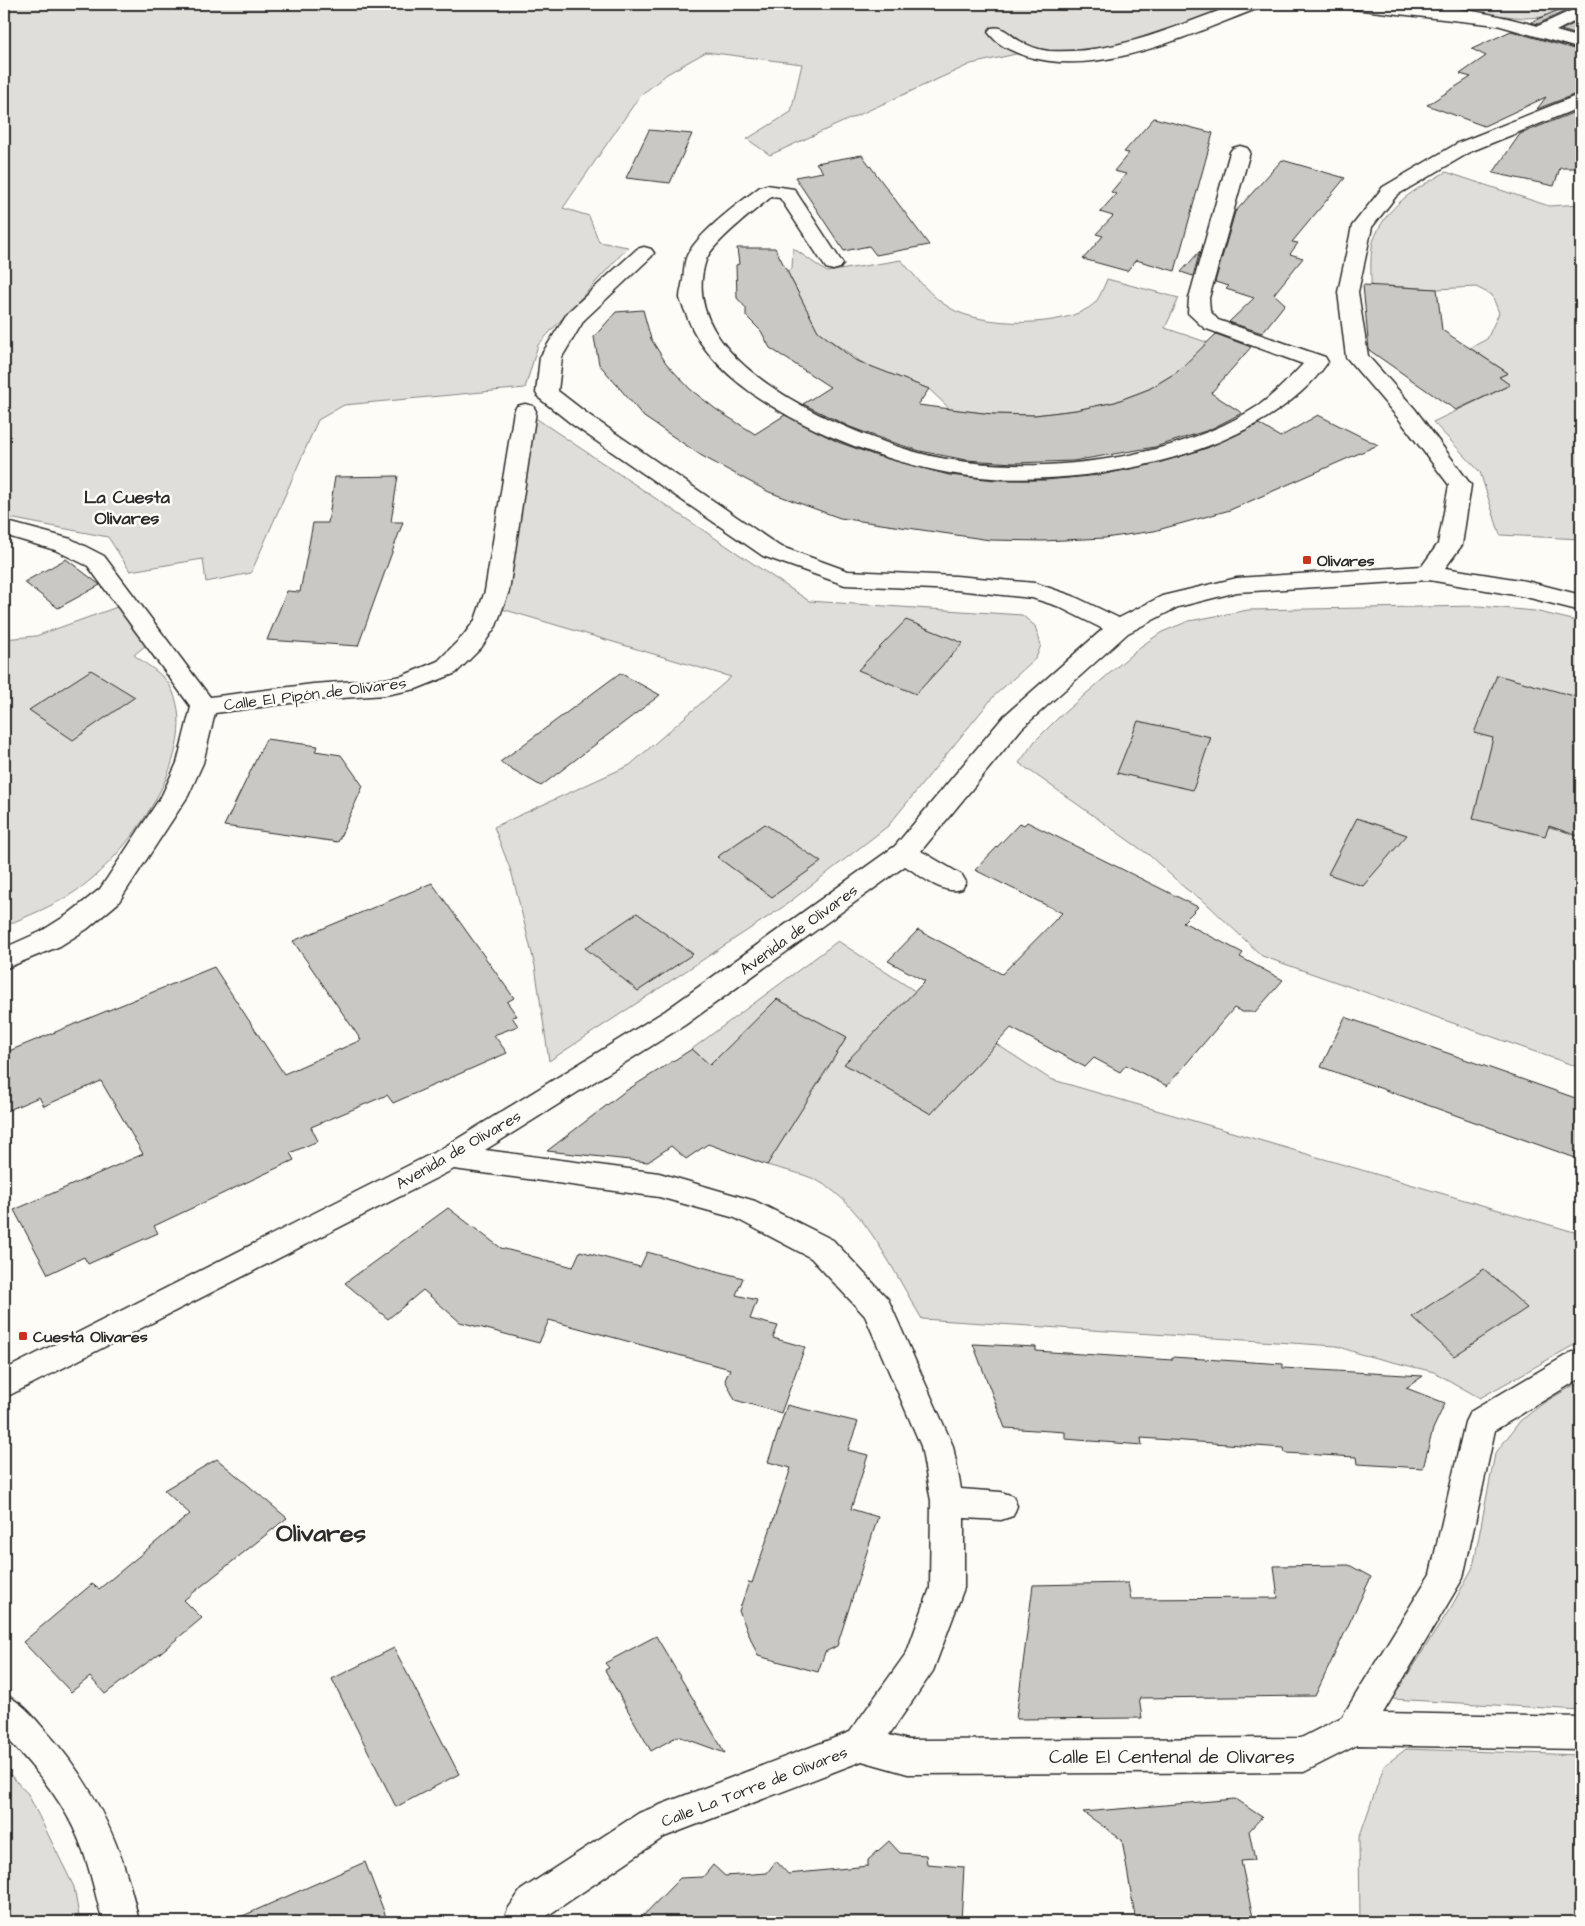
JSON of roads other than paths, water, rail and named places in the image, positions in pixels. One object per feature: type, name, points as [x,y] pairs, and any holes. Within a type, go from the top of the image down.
[{"type":"street","points":[[998,32],[1018,48],[1051,57],[1076,59],[1135,46],[1253,4]]},
{"type":"street","points":[[1353,4],[1498,20],[1581,44]]},
{"type":"street","points":[[1540,32],[1581,11]]},
{"type":"street","points":[[1429,573],[1450,545],[1460,485],[1407,414],[1357,357],[1348,292],[1362,226],[1390,191],[1465,147],[1581,100]]},
{"type":"street","points":[[1240,152],[1199,298],[1199,313],[1211,324],[1317,362],[1357,357]]},
{"type":"street","points":[[833,264],[787,193],[767,191],[726,223],[696,258],[690,285],[695,318],[709,344],[736,371],[774,398],[816,422],[854,438],[888,451],[948,466],[1055,471],[1114,464],[1156,454],[1215,435],[1257,415],[1292,390],[1317,362]]},
{"type":"street","points":[[644,253],[575,316],[551,357],[547,393],[581,420],[771,551],[845,578],[956,583],[1035,591],[1065,601],[1119,628]]},
{"type":"street","name":"Calle El Pipón de Olivares","points":[[204,706],[313,692],[393,686],[430,676],[447,667],[472,642],[487,621],[497,591],[525,411]]},
{"type":"street","points":[[4,528],[61,542],[81,551],[96,561],[204,706],[190,763],[175,796],[109,896],[77,922],[50,939],[4,959]]},
{"type":"street","name":"Avenida de Olivares","points":[[4,1385],[451,1157],[675,1018],[904,853],[1013,722],[1119,628],[1170,601],[1237,585],[1429,573],[1526,589],[1581,603]]},
{"type":"street","points":[[904,853],[953,882]]},
{"type":"street","name":"Calle La Torre de Olivares","points":[[451,1157],[659,1185],[744,1209],[822,1249],[878,1308],[938,1446],[947,1503],[947,1588],[921,1660],[862,1744],[652,1825],[534,1903],[520,1922]]},
{"type":"street","points":[[1354,1729],[1446,1578],[1481,1422],[1581,1362]]},
{"type":"street","points":[[947,1503],[1002,1506]]},
{"type":"street","points":[[4,1711],[53,1763],[85,1813],[109,1876],[121,1922]]},
{"type":"street","points":[[1354,1729],[1581,1733]]},
{"type":"street","name":"Calle El Centenal de Olivares","points":[[862,1744],[908,1757],[1304,1755],[1354,1729]]},
{"type":"place","name":"Olivares","points":[[1307,560]]},
{"type":"place","name":"Cuesta Olivares","points":[[23,1336]]},
{"type":"district","name":"La Cuesta Olivares","points":[[127,507]]},
{"type":"district","name":"Olivares","points":[[321,1532]]}]
